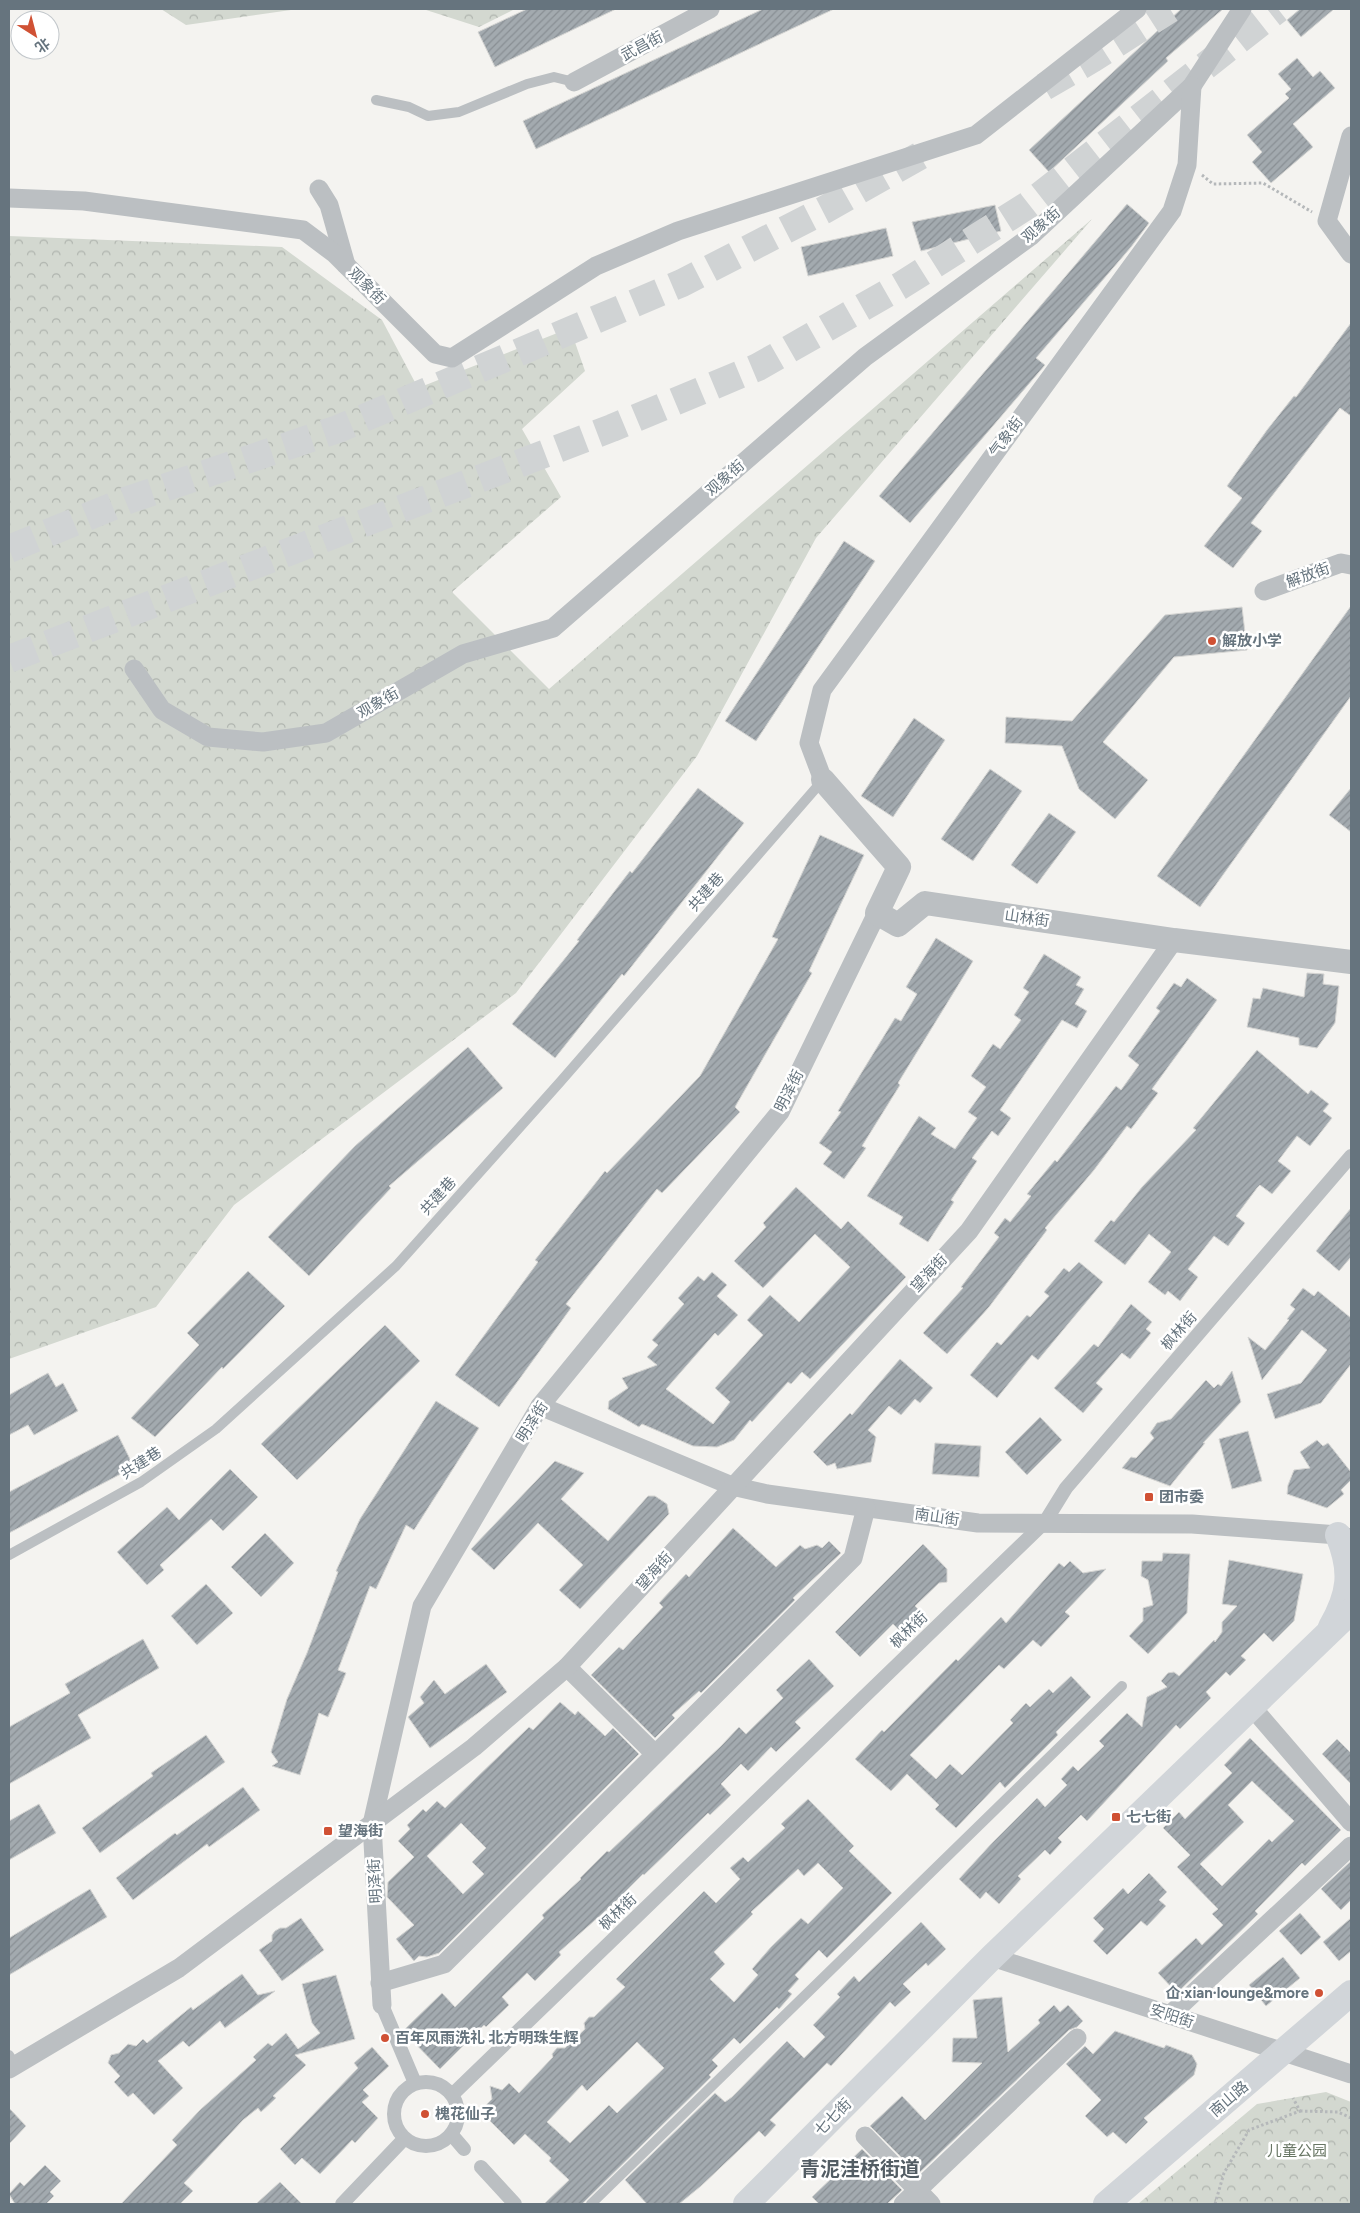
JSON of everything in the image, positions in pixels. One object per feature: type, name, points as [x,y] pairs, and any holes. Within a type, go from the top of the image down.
[{"type":"main road","points":[[1330,1630],[1343,1606],[1347,1588],[1347,1569],[1343,1548],[1345,1537]]},
{"type":"main road","name":"七七街","points":[[746,2204],[992,1957],[1351,1611]]},
{"type":"main road","name":"南山路","points":[[1106,2204],[1351,1993]]},
{"type":"street","name":"武昌街","points":[[574,82],[710,9]]},
{"type":"street","name":"观象街","points":[[9,198],[84,201],[303,230],[335,254],[435,354],[452,358],[596,266],[678,231],[976,135],[1137,9]]},
{"type":"street","name":"观象街","points":[[134,669],[162,710],[208,737],[263,742],[326,733],[463,654],[553,628],[865,357],[1031,236],[1192,86],[1242,9]]},
{"type":"street","name":"气象街","points":[[824,780],[810,743],[822,690],[1172,211],[1187,164],[1192,86]]},
{"type":"street","points":[[1351,136],[1327,221],[1351,254]]},
{"type":"street","points":[[320,189],[329,205],[347,266]]},
{"type":"street","name":"解放街","points":[[1264,591],[1341,562],[1351,565]]},
{"type":"street","points":[[824,780],[899,867],[877,913]]},
{"type":"street","name":"山林街","points":[[877,913],[898,925],[925,903],[1174,940],[1351,962]]},
{"type":"street","name":"明泽街","points":[[382,2005],[372,1824],[422,1606],[540,1406],[780,1112],[877,913]]},
{"type":"street","name":"望海街","points":[[11,2063],[179,1968],[474,1747],[567,1667],[969,1231],[1174,940]]},
{"type":"street","name":"枫林街","points":[[453,2094],[1045,1522],[1066,1488],[1351,1156]]},
{"type":"street","name":"南山街","points":[[540,1406],[732,1486],[767,1494],[978,1523],[1192,1524],[1345,1537]]},
{"type":"street","points":[[380,1983],[444,1964],[853,1558],[866,1508]]},
{"type":"street","points":[[567,1667],[655,1754]]},
{"type":"street","points":[[1251,1706],[1351,1822]]},
{"type":"street","points":[[1170,2015],[1351,1846]]},
{"type":"street","name":"安阳街","points":[[992,1957],[1351,2074]]},
{"type":"street","points":[[382,2005],[415,2084]]},
{"type":"street","points":[[903,2204],[1077,2038]]},
{"type":"street","points":[[428,2081],[442,2085],[453,2094],[458,2108],[458,2122],[452,2135],[437,2145],[420,2147],[404,2139],[395,2125],[394,2108],[401,2093],[415,2084],[428,2081]]},
{"type":"street","points":[[452,2135],[464,2149]]},
{"type":"street","points":[[865,2136],[931,2204]]},
{"type":"street","points":[[342,2204],[404,2139]]},
{"type":"street","points":[[481,2167],[515,2204]]},
{"type":"lane","points":[[376,100],[409,107],[428,116],[458,112],[527,84],[554,78],[574,82]]},
{"type":"lane","name":"共建巷","points":[[9,1555],[141,1482],[216,1429],[396,1266],[568,1074],[824,780]]},
{"type":"lane","points":[[592,2204],[1122,1686]]},
{"type":"path","points":[[1187,164],[1213,184],[1263,183],[1327,221]]},
{"type":"path","points":[[1293,2098],[1300,2111]]},
{"type":"path","points":[[1215,2204],[1224,2173],[1249,2130],[1300,2111],[1338,2112],[1351,2118]]},
{"type":"green space","points":[[161,9],[298,9],[186,25]]},
{"type":"green space","points":[[423,9],[515,9],[479,27]]},
{"type":"green space","points":[[1092,219],[816,538],[697,756],[516,993],[234,1205],[156,1307],[9,1359],[9,236],[282,247],[382,320],[418,388],[570,328],[585,371],[522,429],[561,497],[452,592],[549,689]]},
{"type":"green space","name":"儿童公园","points":[[1326,2092],[1351,2102],[1351,2204],[1138,2204],[1257,2104]]},
{"type":"building","points":[[527,9],[616,9],[495,67],[478,32]]},
{"type":"building","points":[[763,9],[834,9],[536,149],[523,121]]},
{"type":"building","points":[[1181,9],[1223,9],[1166,58],[1168,61],[1049,172],[1029,150]]},
{"type":"building","points":[[1300,9],[1334,9],[1301,37],[1287,20]]},
{"type":"building","points":[[1297,58],[1313,77],[1320,71],[1335,88],[1293,124],[1313,147],[1271,183],[1252,162],[1262,152],[1247,135],[1289,98],[1285,94],[1291,89],[1278,74]]},
{"type":"building","points":[[1127,204],[1149,223],[1131,247],[1036,358],[1045,365],[910,523],[879,496]]},
{"type":"building","points":[[995,205],[1001,231],[921,251],[912,222]]},
{"type":"building","points":[[886,228],[893,256],[808,276],[801,247]]},
{"type":"building","points":[[1351,323],[1351,416],[1340,408],[1251,523],[1262,531],[1233,568],[1204,546],[1242,498],[1227,486],[1267,430],[1294,396],[1296,397]]},
{"type":"building","points":[[844,541],[875,561],[756,741],[725,721]]},
{"type":"building","points":[[1351,606],[1351,696],[1200,907],[1157,876]]},
{"type":"building","points":[[1242,607],[1247,650],[1174,657],[1103,742],[1148,780],[1115,819],[1079,789],[1062,746],[1005,743],[1006,717],[1072,721],[1165,615]]},
{"type":"building","points":[[914,718],[945,740],[893,817],[861,796]]},
{"type":"building","points":[[990,769],[1022,791],[973,861],[941,839]]},
{"type":"building","points":[[698,788],[744,823],[624,976],[622,974],[555,1058],[512,1024],[579,941],[577,940],[630,871],[632,873]]},
{"type":"building","points":[[1351,788],[1351,832],[1329,815]]},
{"type":"building","points":[[1049,813],[1076,832],[1037,884],[1011,865]]},
{"type":"building","points":[[820,835],[864,855],[809,971],[812,973],[735,1107],[740,1112],[662,1193],[657,1189],[566,1304],[571,1308],[499,1407],[455,1375],[538,1262],[535,1260],[605,1171],[607,1173],[700,1076],[778,939],[772,937]]},
{"type":"building","points":[[936,938],[973,961],[898,1083],[900,1085],[862,1146],[866,1148],[844,1179],[823,1164],[832,1152],[819,1143],[841,1112],[838,1111],[895,1018],[901,1021],[917,994],[906,987]]},
{"type":"building","points":[[1044,954],[1081,977],[1076,985],[1084,989],[1075,1004],[1087,1011],[1077,1028],[1062,1020],[1000,1110],[1011,1118],[998,1136],[992,1131],[972,1158],[977,1161],[951,1200],[954,1202],[928,1242],[899,1224],[903,1217],[867,1196],[919,1116],[936,1128],[931,1134],[955,1149],[977,1118],[968,1112],[986,1087],[971,1076],[993,1044],[1000,1049],[1021,1020],[1014,1015],[1029,992],[1023,988]]},
{"type":"building","points":[[1307,973],[1324,974],[1323,984],[1339,986],[1335,1023],[1317,1048],[1299,1045],[1299,1038],[1247,1027],[1253,998],[1260,999],[1263,988],[1304,997]]},
{"type":"building","points":[[1187,978],[1217,1000],[1152,1089],[1158,1093],[1131,1129],[1127,1126],[1094,1170],[1045,1228],[1047,1230],[989,1307],[947,1354],[923,1333],[963,1288],[961,1287],[999,1237],[994,1233],[1005,1218],[1010,1222],[1031,1196],[1027,1194],[1055,1160],[1057,1162],[1116,1086],[1121,1090],[1139,1065],[1128,1056],[1160,1011],[1156,1008],[1174,983],[1181,987]]},
{"type":"building","points":[[468,1047],[503,1088],[389,1186],[391,1188],[309,1276],[268,1237],[355,1146]]},
{"type":"building","points":[[1257,1050],[1308,1094],[1311,1090],[1329,1104],[1323,1111],[1332,1118],[1310,1146],[1297,1136],[1278,1161],[1291,1171],[1272,1194],[1260,1185],[1257,1188],[1236,1216],[1245,1223],[1228,1246],[1214,1236],[1188,1269],[1198,1277],[1180,1301],[1168,1291],[1165,1295],[1148,1282],[1171,1252],[1149,1234],[1125,1265],[1094,1241],[1111,1220],[1114,1222],[1142,1187],[1196,1130],[1193,1128]]},
{"type":"building","points":[[796,1187],[841,1229],[848,1221],[906,1277],[810,1379],[802,1372],[791,1384],[788,1382],[752,1422],[750,1420],[734,1440],[717,1447],[693,1446],[642,1424],[639,1427],[608,1409],[609,1401],[628,1388],[622,1378],[657,1365],[647,1357],[658,1345],[652,1340],[684,1304],[678,1298],[698,1276],[704,1281],[712,1272],[727,1285],[717,1296],[738,1315],[718,1336],[715,1333],[666,1389],[713,1424],[730,1402],[715,1388],[763,1335],[747,1320],[770,1295],[799,1322],[850,1267],[815,1234],[763,1288],[734,1261],[766,1227],[763,1223]]},
{"type":"building","points":[[1351,1208],[1351,1257],[1339,1271],[1316,1251]]},
{"type":"building","points":[[1079,1262],[1103,1282],[1038,1360],[1032,1355],[997,1398],[970,1375],[997,1342],[1001,1345],[1027,1315],[1030,1317],[1049,1296],[1044,1292],[1064,1268],[1069,1272]]},
{"type":"building","points":[[248,1271],[285,1306],[223,1369],[222,1367],[155,1437],[131,1418],[199,1345],[187,1333]]},
{"type":"building","points":[[1303,1288],[1314,1296],[1318,1291],[1351,1318],[1351,1364],[1321,1403],[1275,1419],[1267,1394],[1301,1383],[1327,1350],[1302,1330],[1262,1380],[1248,1337],[1265,1350],[1289,1320],[1287,1319],[1295,1309],[1290,1305]]},
{"type":"building","points":[[1131,1304],[1152,1322],[1146,1329],[1151,1333],[1130,1359],[1122,1353],[1096,1383],[1103,1389],[1083,1413],[1054,1388],[1094,1344],[1098,1347]]},
{"type":"building","points":[[385,1325],[420,1361],[297,1480],[261,1444]]},
{"type":"building","points":[[900,1359],[933,1388],[920,1403],[915,1399],[901,1415],[889,1406],[868,1430],[876,1437],[871,1462],[837,1469],[835,1463],[827,1466],[813,1452],[850,1413],[852,1415]]},
{"type":"building","points":[[1232,1371],[1241,1402],[1203,1443],[1205,1443],[1170,1486],[1122,1468],[1131,1457],[1136,1458],[1154,1438],[1150,1433],[1157,1423],[1171,1419],[1206,1380],[1214,1388],[1218,1384],[1221,1386]]},
{"type":"building","points":[[48,1373],[56,1387],[63,1383],[78,1411],[34,1435],[28,1425],[9,1435],[9,1395]]},
{"type":"building","points":[[436,1401],[479,1428],[414,1530],[406,1525],[376,1589],[370,1586],[338,1670],[346,1673],[328,1717],[319,1713],[300,1775],[272,1766],[278,1762],[271,1752],[287,1699],[307,1653],[338,1572],[336,1571],[360,1519]]},
{"type":"building","points":[[1040,1417],[1062,1440],[1027,1475],[1005,1452]]},
{"type":"building","points":[[1248,1431],[1262,1481],[1232,1489],[1219,1439]]},
{"type":"building","points":[[118,1435],[134,1467],[9,1533],[9,1492]]},
{"type":"building","points":[[1317,1440],[1323,1446],[1328,1443],[1351,1472],[1351,1480],[1341,1490],[1344,1494],[1327,1508],[1287,1494],[1288,1485],[1294,1470],[1310,1468],[1300,1452]]},
{"type":"building","points":[[935,1443],[981,1446],[979,1477],[932,1474]]},
{"type":"building","points":[[555,1461],[584,1473],[561,1499],[608,1541],[648,1496],[655,1496],[667,1504],[669,1514],[580,1609],[559,1590],[583,1565],[538,1523],[494,1570],[471,1549]]},
{"type":"building","points":[[230,1469],[258,1497],[223,1531],[211,1519],[160,1565],[164,1570],[147,1585],[117,1552],[167,1507],[179,1520]]},
{"type":"building","points":[[733,1528],[776,1567],[800,1545],[805,1549],[817,1545],[822,1548],[829,1541],[841,1553],[793,1598],[795,1600],[701,1693],[699,1691],[672,1715],[675,1718],[655,1738],[591,1675],[619,1647],[623,1650],[663,1607],[659,1603],[686,1574],[689,1577]]},
{"type":"building","points":[[265,1533],[294,1563],[261,1597],[231,1567]]},
{"type":"building","points":[[923,1544],[947,1569],[947,1582],[939,1583],[915,1606],[921,1612],[901,1632],[893,1624],[860,1657],[835,1632]]},
{"type":"building","points":[[1163,1553],[1190,1554],[1187,1613],[1148,1654],[1129,1636],[1143,1621],[1143,1608],[1153,1605],[1148,1580],[1141,1576],[1142,1561],[1162,1561]]},
{"type":"building","points":[[1229,1560],[1303,1574],[1294,1621],[1273,1642],[1264,1633],[1241,1656],[1246,1660],[1230,1676],[1226,1672],[1206,1692],[1211,1698],[1180,1729],[1176,1725],[1087,1821],[1081,1815],[1058,1838],[1062,1842],[1050,1855],[1045,1850],[1018,1876],[1021,1879],[999,1904],[986,1892],[980,1899],[959,1879],[1037,1798],[1045,1807],[1067,1785],[1061,1779],[1073,1766],[1078,1771],[1104,1746],[1099,1741],[1127,1713],[1142,1727],[1147,1697],[1167,1687],[1161,1681],[1168,1673],[1174,1672],[1179,1676],[1214,1640],[1215,1642],[1222,1632],[1222,1622],[1237,1606],[1222,1604]]},
{"type":"building","points":[[1070,1561],[1083,1573],[1106,1569],[1065,1612],[1070,1616],[1041,1647],[1033,1640],[1004,1669],[999,1665],[910,1755],[936,1779],[950,1764],[962,1775],[1013,1723],[1010,1720],[1026,1703],[1030,1707],[1049,1689],[1053,1693],[1071,1676],[1091,1697],[1056,1732],[1058,1735],[1005,1788],[1000,1782],[956,1828],[935,1809],[939,1805],[907,1774],[891,1791],[855,1759],[882,1730],[884,1732],[956,1659],[958,1661],[1001,1617],[1006,1623],[1059,1563],[1064,1567]]},
{"type":"building","points":[[206,1584],[233,1613],[197,1645],[171,1616]]},
{"type":"building","points":[[143,1639],[159,1668],[78,1715],[91,1738],[9,1784],[9,1727],[70,1693],[65,1684]]},
{"type":"building","points":[[809,1659],[834,1686],[795,1722],[801,1728],[776,1752],[771,1747],[748,1771],[741,1764],[721,1784],[731,1795],[710,1815],[708,1813],[611,1906],[559,1952],[561,1955],[535,1981],[527,1973],[502,1997],[509,2005],[486,2027],[484,2025],[440,2069],[403,2031],[442,1993],[455,2007],[544,1918],[542,1915],[581,1879],[607,1851],[609,1852],[739,1727],[746,1734],[783,1698],[776,1690]]},
{"type":"building","points":[[486,1664],[507,1692],[430,1748],[408,1717],[424,1703],[420,1697],[434,1680],[445,1694]]},
{"type":"building","points":[[560,1702],[575,1715],[578,1711],[605,1736],[613,1728],[639,1754],[439,1953],[427,1957],[419,1956],[414,1961],[396,1939],[414,1925],[387,1897],[388,1882],[414,1857],[398,1841],[410,1829],[407,1825],[423,1809],[426,1812],[437,1801],[445,1808],[529,1727],[533,1730]],"holes":[[[461,1823],[486,1848],[472,1862],[484,1874],[463,1894],[427,1856]]]},
{"type":"building","points":[[206,1735],[225,1762],[100,1853],[82,1828],[153,1776],[151,1773]]},
{"type":"building","points":[[1250,1738],[1341,1830],[1305,1866],[1302,1863],[1255,1911],[1258,1914],[1177,1993],[1158,1973],[1196,1938],[1202,1945],[1223,1925],[1212,1914],[1218,1909],[1177,1867],[1190,1855],[1163,1828],[1179,1812],[1185,1819],[1232,1773],[1224,1765]],"holes":[[[1252,1781],[1294,1821],[1272,1842],[1269,1839],[1222,1886],[1200,1864],[1244,1822],[1228,1805]]]},
{"type":"building","points":[[1337,1739],[1351,1753],[1351,1784],[1322,1754]]},
{"type":"building","points":[[243,1787],[260,1810],[209,1847],[207,1844],[133,1900],[116,1878],[175,1833],[177,1835]]},
{"type":"building","points":[[808,1799],[854,1846],[849,1851],[892,1893],[827,1958],[819,1950],[795,1975],[799,1979],[788,1991],[792,1994],[779,2009],[777,2007],[740,2044],[734,2038],[712,2060],[718,2066],[709,2075],[711,2077],[582,2204],[544,2204],[569,2180],[549,2161],[551,2158],[525,2134],[514,2145],[480,2111],[492,2099],[490,2086],[502,2090],[509,2083],[519,2093],[553,2057],[552,2054],[557,2048],[565,2048],[585,2029],[584,2023],[589,2017],[594,2017],[625,1987],[616,1979],[704,1891],[716,1903],[740,1879],[730,1868],[743,1857],[748,1862],[785,1828],[781,1824]],"holes":[[[818,1863],[843,1888],[808,1924],[801,1918],[771,1947],[752,1969],[758,1975],[734,2002],[710,1979],[725,1964],[714,1952],[753,1914],[751,1912],[798,1869],[804,1876]],[[637,2042],[664,2068],[617,2113],[609,2105],[570,2143],[547,2122],[582,2085],[587,2091]]]},
{"type":"building","points":[[39,1804],[56,1833],[9,1860],[9,1821]]},
{"type":"building","points":[[1351,1861],[1351,1900],[1341,1910],[1321,1889]]},
{"type":"building","points":[[1149,1873],[1167,1892],[1159,1900],[1166,1906],[1147,1926],[1141,1921],[1107,1955],[1093,1941],[1104,1929],[1093,1918],[1123,1888],[1128,1894]]},
{"type":"building","points":[[90,1889],[107,1917],[9,1975],[9,1938]]},
{"type":"building","points":[[1300,1913],[1321,1937],[1301,1955],[1279,1931]]},
{"type":"building","points":[[301,1918],[324,1950],[282,1981],[259,1950],[272,1941],[272,1935],[275,1931],[280,1928],[286,1928]]},
{"type":"building","points":[[1351,1918],[1351,1951],[1339,1961],[1323,1942]]},
{"type":"building","points":[[921,1922],[946,1949],[928,1966],[926,1963],[903,1984],[911,1992],[895,2007],[890,2002],[831,2066],[827,2063],[770,2120],[776,2125],[765,2137],[759,2131],[701,2186],[679,2204],[647,2204],[625,2180],[715,2093],[725,2102],[732,2097],[787,2041],[804,2058],[825,2037],[813,2025],[840,1997],[837,1994],[854,1976],[859,1982]]},
{"type":"building","points":[[1283,1957],[1300,1978],[1266,2006],[1249,1985]]},
{"type":"building","points":[[242,1974],[258,1995],[275,1991],[225,2028],[220,2021],[189,2047],[183,2041],[158,2061],[183,2088],[154,2115],[133,2093],[128,2097],[114,2082],[120,2076],[108,2063],[111,2055],[119,2053],[128,2044],[136,2046],[143,2039],[147,2043],[191,2007],[193,2010]]},
{"type":"building","points":[[336,1975],[355,2039],[295,2055],[306,2065],[273,2096],[276,2098],[261,2112],[258,2108],[243,2120],[184,2183],[193,2191],[180,2204],[121,2204],[177,2145],[172,2140],[200,2110],[256,2060],[253,2057],[268,2043],[272,2046],[286,2033],[298,2049],[320,2033],[312,2023],[302,1984]]},
{"type":"building","points":[[1002,1997],[1008,2052],[1040,2023],[1038,2020],[1054,2005],[1060,2012],[1068,2005],[1083,2021],[1077,2027],[1069,2030],[918,2174],[870,2126],[902,2096],[925,2120],[982,2063],[952,2062],[953,2038],[977,2038],[973,2000]]},
{"type":"building","points":[[1115,2031],[1164,2048],[1166,2045],[1192,2055],[1197,2064],[1194,2075],[1144,2118],[1148,2122],[1126,2144],[1113,2132],[1107,2137],[1085,2116],[1101,2100],[1066,2064],[1085,2046],[1093,2054]]},
{"type":"building","points":[[372,2047],[389,2066],[363,2090],[369,2096],[362,2102],[378,2118],[355,2143],[352,2140],[320,2174],[302,2158],[295,2165],[280,2149],[358,2068],[354,2063]]},
{"type":"building","points":[[9,2108],[26,2126],[9,2144]]},
{"type":"building","points":[[862,2149],[902,2190],[887,2204],[819,2204],[812,2197]]},
{"type":"building","points":[[45,2165],[61,2181],[50,2192],[54,2196],[46,2204],[15,2204],[9,2194],[20,2182],[24,2186]]},
{"type":"building","points":[[280,2182],[302,2204],[256,2204]]},
{"type":"tunnel","points":[[1044,87],[1170,9]]},
{"type":"tunnel","points":[[9,659],[612,428],[758,367],[900,286],[1028,205],[1278,9]]},
{"type":"tunnel","points":[[9,549],[128,500],[338,429],[682,283],[824,210],[923,154]]},
{"type":"place","name":"解放小学","points":[[1212,641]]},
{"type":"place","name":"团市委","points":[[1149,1497]]},
{"type":"place","name":"七七街","points":[[1116,1817]]},
{"type":"place","name":"望海街","points":[[328,1831]]},
{"type":"place","name":"仚·xian·lounge&more","points":[[1319,1993]]},
{"type":"place","name":"百年风雨洗礼 北方明珠生辉","points":[[385,2038]]},
{"type":"place","name":"槐花仙子","points":[[425,2114]]},
{"type":"district","name":"青泥洼桥街道","points":[[860,2169]]}]
